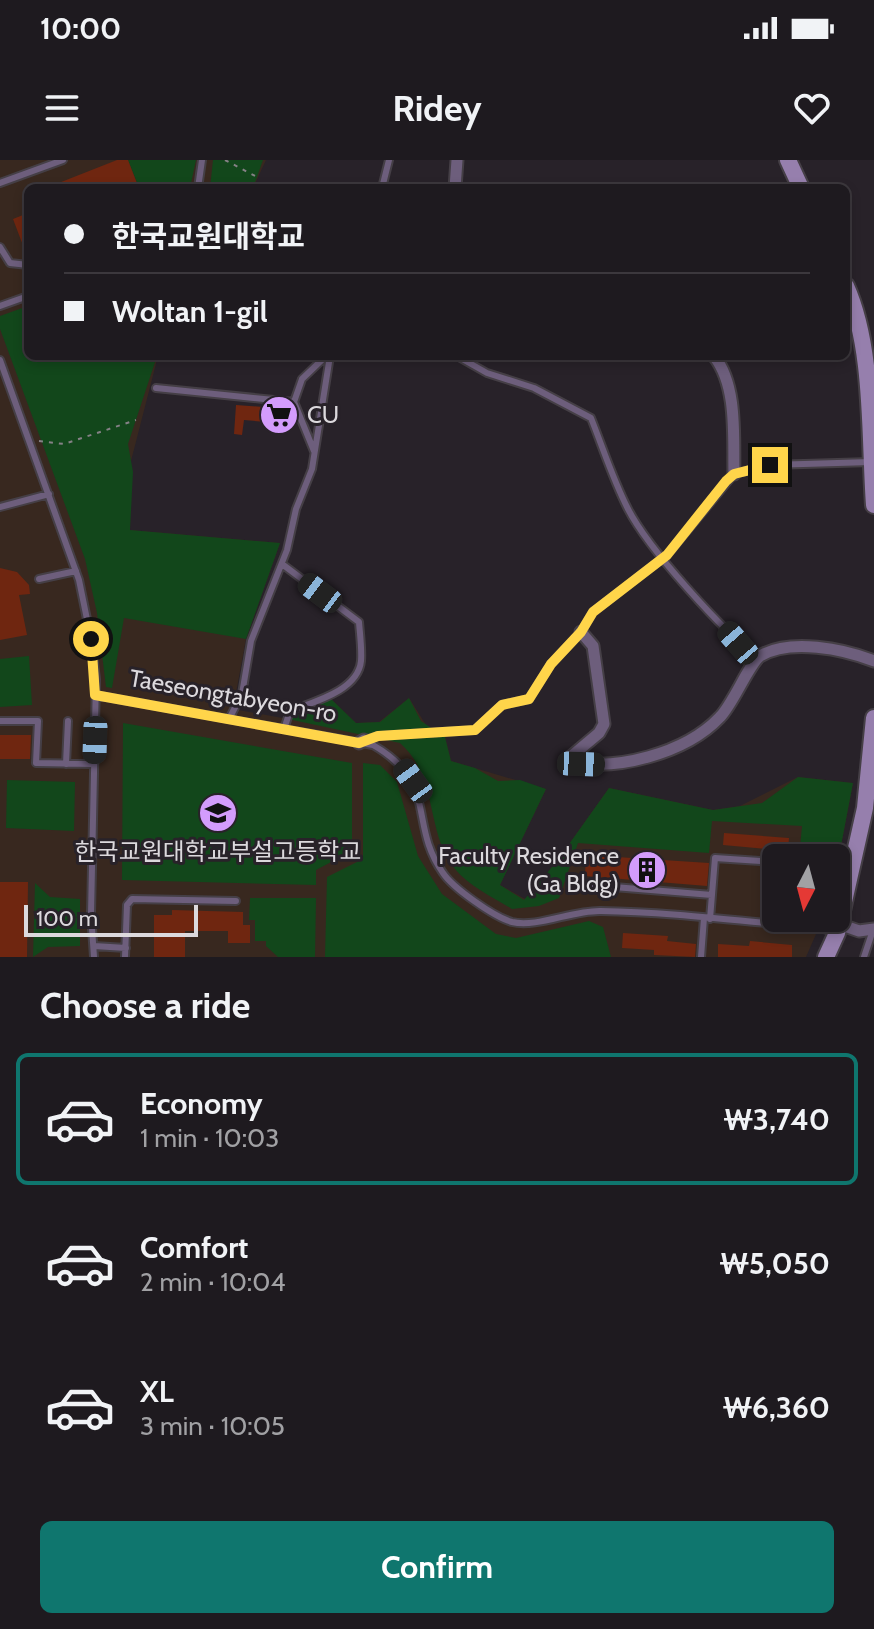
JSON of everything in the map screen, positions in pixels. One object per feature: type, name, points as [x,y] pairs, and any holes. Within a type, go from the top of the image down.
[{"type":"main road","points":[[788,160],[799,184]]},
{"type":"main road","points":[[850,294],[866,375],[874,505]]},
{"type":"main road","points":[[850,875],[865,808],[874,718]]},
{"type":"main road","points":[[826,957],[837,932]]},
{"type":"street","points":[[455,184],[457,160]]},
{"type":"street","points":[[717,360],[724,368],[733,419],[734,474]]},
{"type":"street","points":[[581,632],[593,646],[604,724],[599,733],[567,760],[581,764],[617,765],[681,744],[703,731],[721,716],[758,657],[785,648],[855,653],[874,661]]},
{"type":"street","points":[[850,930],[874,929]]},
{"type":"lane","points":[[33,160],[37,170]]},
{"type":"lane","points":[[0,183],[63,160]]},
{"type":"lane","points":[[199,184],[202,160]]},
{"type":"lane","points":[[383,184],[389,160]]},
{"type":"lane","points":[[0,247],[10,263],[24,265]]},
{"type":"lane","points":[[0,306],[24,297]]},
{"type":"lane","name":"Taeseongtabyeon-ro","points":[[0,360],[76,571],[91,639],[95,695],[91,914],[94,957]]},
{"type":"lane","points":[[314,453],[294,402],[302,379],[323,360]]},
{"type":"lane","points":[[229,719],[242,694],[251,641],[282,564],[314,453],[327,360]]},
{"type":"lane","points":[[464,360],[487,373],[534,388],[591,418],[629,511],[663,558],[738,643],[758,657]]},
{"type":"lane","points":[[156,388],[294,402]]},
{"type":"lane","points":[[362,742],[390,735],[475,730],[502,705],[529,699],[551,664],[581,632],[593,612],[663,558],[734,474],[770,465],[872,462]]},
{"type":"lane","points":[[0,507],[49,494]]},
{"type":"lane","points":[[282,564],[359,622],[361,662],[358,674],[338,692],[290,711],[284,729]]},
{"type":"lane","points":[[39,579],[76,571]]},
{"type":"lane","name":"Taeseongtabyeon-ro","points":[[95,695],[373,745],[397,759],[413,781],[432,852],[444,875],[496,915],[513,922],[602,911],[762,923]]},
{"type":"lane","points":[[0,721],[38,721],[36,763],[94,764]]},
{"type":"lane","points":[[66,764],[68,721]]},
{"type":"lane","points":[[701,957],[715,858],[762,861]]},
{"type":"lane","points":[[577,884],[712,895]]},
{"type":"lane","points":[[125,957],[127,905],[132,899],[236,901]]},
{"type":"lane","points":[[864,957],[874,929]]},
{"type":"lane","points":[[94,946],[126,948]]},
{"type":"path","points":[[225,160],[257,177]]},
{"type":"path","points":[[31,444],[41,440],[64,444],[136,420]]},
{"type":"shaded area","points":[[0,160],[266,160],[255,184],[24,184],[24,360],[157,360],[131,461],[130,530],[280,543],[246,639],[233,709],[288,719],[331,699],[356,723],[379,722],[409,698],[426,725],[445,737],[451,761],[546,789],[500,885],[525,899],[557,861],[609,788],[713,810],[740,806],[798,777],[853,783],[841,844],[762,844],[762,932],[817,932],[806,957],[0,957]]},
{"type":"green space","points":[[128,160],[196,160],[191,184],[138,184]]},
{"type":"green space","points":[[213,160],[263,160],[254,184],[210,184]]},
{"type":"green space","points":[[24,307],[24,360],[156,360],[128,444],[133,472],[130,530],[280,543],[246,639],[124,618],[112,688],[106,687],[97,613],[85,559],[0,329],[0,316]]},
{"type":"green space","points":[[29,656],[32,705],[0,707],[0,659]]},
{"type":"green space","points":[[409,698],[421,721],[445,737],[451,761],[475,768],[498,781],[520,780],[546,789],[500,885],[524,900],[557,861],[609,788],[713,810],[762,803],[798,777],[853,783],[841,844],[800,844],[802,826],[712,821],[709,853],[578,843],[559,898],[539,906],[512,909],[474,886],[455,869],[439,839],[421,772],[400,743],[288,719],[331,699],[356,723],[380,722]]},
{"type":"green space","points":[[123,723],[352,763],[352,851],[316,870],[316,885],[122,880]]},
{"type":"green space","points":[[363,763],[380,765],[397,782],[418,856],[442,894],[496,934],[516,938],[589,921],[603,927],[611,957],[325,957],[327,877],[363,859]]},
{"type":"green space","points":[[7,780],[75,782],[74,831],[6,828]]},
{"type":"green space","points":[[35,883],[50,897],[80,899],[80,946],[48,947],[33,957]]},
{"type":"green space","points":[[250,898],[316,898],[315,957],[278,957],[266,946],[266,941],[255,941],[255,920],[249,920]]},
{"type":"building","points":[[117,160],[128,160],[137,184],[56,184]]},
{"type":"building","points":[[24,215],[24,248],[13,219]]},
{"type":"building","points":[[236,405],[290,409],[289,424],[244,420],[242,435],[234,434]]},
{"type":"building","points":[[0,568],[17,572],[29,585],[30,594],[19,595],[27,635],[0,640]]},
{"type":"building","points":[[0,735],[31,735],[30,759],[0,759]]},
{"type":"building","points":[[724,833],[789,838],[789,844],[762,844],[762,849],[723,845]]},
{"type":"building","name":"Faculty Residence (Ga Bldg)","points":[[586,855],[709,863],[707,886],[585,876]]},
{"type":"building","points":[[0,882],[28,882],[27,957],[0,957]]},
{"type":"building","points":[[172,910],[243,912],[243,925],[250,925],[250,943],[228,943],[228,931],[185,931],[185,957],[154,957],[154,915],[172,915]]},
{"type":"building","points":[[623,933],[668,936],[667,941],[696,944],[695,957],[654,955],[654,950],[622,948]]},
{"type":"building","points":[[750,941],[792,945],[792,957],[718,957],[718,944],[749,946]]},
{"type":"place","name":"CU","points":[[279,415]]},
{"type":"place","name":"한국교원대학교부설고등학교","points":[[218,813]]},
{"type":"place","name":"Faculty Residence (Ga Bldg)","points":[[647,870]]},
{"type":"route","points":[[91,639],[95,695],[359,743],[378,736],[475,730],[502,705],[529,699],[551,664],[581,632],[593,612],[667,555],[726,481],[734,474],[770,465]]}]
